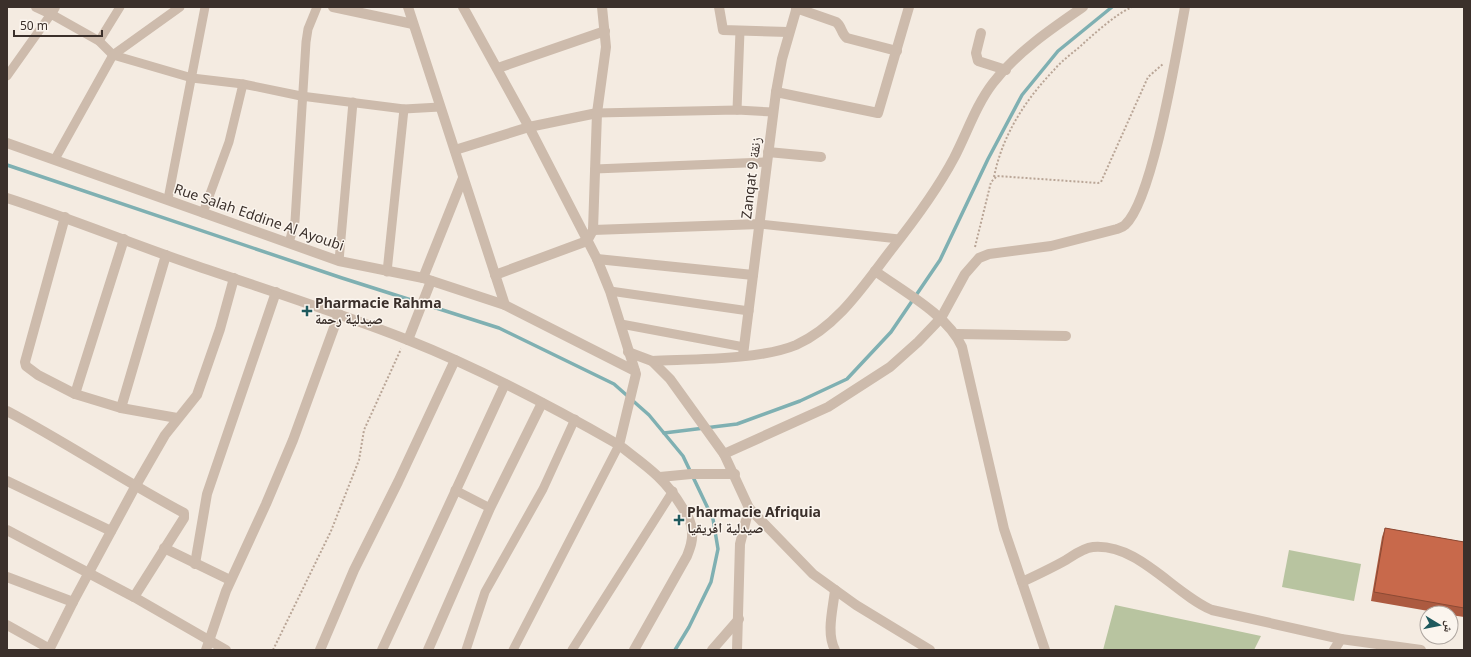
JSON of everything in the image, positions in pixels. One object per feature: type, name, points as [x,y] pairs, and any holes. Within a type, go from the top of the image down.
[{"type":"street","points":[[36,7],[53,11],[99,41],[113,55],[192,78],[243,84],[301,96],[404,109],[440,107]]},
{"type":"street","points":[[99,41],[120,7]]},
{"type":"street","points":[[55,159],[113,55],[180,7]]},
{"type":"street","points":[[168,200],[205,7]]},
{"type":"street","points":[[289,243],[295,221],[301,96],[308,29],[317,7]]},
{"type":"street","points":[[333,7],[413,24]]},
{"type":"street","points":[[408,7],[504,305]]},
{"type":"street","points":[[463,7],[498,68],[597,259],[610,291],[635,373],[619,445],[513,650]]},
{"type":"street","points":[[495,275],[587,241],[593,230],[598,112],[606,47],[602,7]]},
{"type":"street","points":[[719,7],[723,30],[788,32]]},
{"type":"street","points":[[776,92],[878,114],[909,7]]},
{"type":"street","points":[[652,361],[743,351],[769,352],[796,345],[819,331],[850,304],[900,239],[933,192],[954,158],[981,103],[993,83],[1044,35],[1083,7]]},
{"type":"street","points":[[724,454],[828,407],[863,386],[890,367],[918,342],[941,318],[971,265],[979,258],[989,254],[1051,246],[1117,229],[1124,225],[1140,199],[1146,181],[1166,106],[1185,7]]},
{"type":"street","points":[[796,8],[836,22],[847,38],[897,51]]},
{"type":"street","name":"Zanqat 9 زنقة","points":[[743,351],[776,92],[788,32],[796,8]]},
{"type":"street","points":[[7,76],[53,11]]},
{"type":"street","points":[[498,68],[605,31]]},
{"type":"street","points":[[737,110],[740,31]]},
{"type":"street","points":[[981,32],[976,53],[978,61],[1006,70]]},
{"type":"street","points":[[203,212],[229,142],[243,84]]},
{"type":"street","points":[[339,260],[353,102]]},
{"type":"street","points":[[387,272],[404,109]]},
{"type":"street","points":[[454,150],[529,127],[598,112],[737,110],[773,112]]},
{"type":"street","name":"Rue Salah Eddine Al Ayoubi","points":[[7,143],[339,260],[427,280],[504,305],[635,373]]},
{"type":"street","points":[[595,169],[768,157],[821,156]]},
{"type":"street","points":[[407,340],[415,325],[425,297],[427,280],[463,178]]},
{"type":"street","points":[[7,198],[66,217],[166,255],[340,314],[407,340],[455,360],[505,384],[575,420],[619,445],[660,477],[672,491],[690,519],[692,532],[691,544],[687,556],[634,650]]},
{"type":"street","points":[[66,217],[25,362],[26,366],[38,375],[75,394],[121,408],[177,418]]},
{"type":"street","points":[[593,230],[760,224],[900,239]]},
{"type":"street","points":[[75,394],[124,239]]},
{"type":"street","points":[[121,408],[166,255]]},
{"type":"street","points":[[597,259],[753,275]]},
{"type":"street","points":[[875,271],[941,318],[957,334],[962,347],[1004,529],[1046,650]]},
{"type":"street","points":[[7,625],[50,649],[88,573],[135,487],[177,418],[197,395],[220,329],[234,278]]},
{"type":"street","points":[[610,291],[749,311]]},
{"type":"street","points":[[195,564],[207,494],[276,292]]},
{"type":"street","points":[[206,650],[230,580],[266,504],[293,440],[340,314]]},
{"type":"street","points":[[621,324],[743,351]]},
{"type":"street","points":[[957,334],[1066,336]]},
{"type":"street","points":[[628,352],[652,361],[670,379],[724,454],[735,474],[749,508],[813,574],[835,590],[930,650]]},
{"type":"street","points":[[320,650],[354,570],[398,482],[455,360]]},
{"type":"street","points":[[382,650],[505,384]]},
{"type":"street","points":[[428,650],[490,508],[542,403]]},
{"type":"street","points":[[7,411],[95,461],[135,487],[184,514],[134,597]]},
{"type":"street","points":[[466,650],[485,592],[543,489],[575,420]]},
{"type":"street","points":[[660,477],[691,474],[735,474]]},
{"type":"street","points":[[7,481],[111,531]]},
{"type":"street","points":[[455,490],[490,508]]},
{"type":"street","points":[[572,650],[672,491]]},
{"type":"street","points":[[738,650],[740,544],[749,508]]},
{"type":"street","points":[[7,530],[134,597],[226,650]]},
{"type":"street","points":[[1022,582],[1081,551],[1093,547],[1109,548],[1128,554],[1140,560],[1197,604],[1212,610],[1341,639],[1396,648],[1421,650]]},
{"type":"street","points":[[164,548],[230,580]]},
{"type":"street","points":[[7,577],[73,602]]},
{"type":"street","points":[[835,590],[830,628],[835,650]]},
{"type":"street","points":[[712,650],[739,619]]},
{"type":"street","points":[[1334,650],[1341,639]]},
{"type":"path","points":[[971,265],[991,182],[994,177],[1002,146],[1011,127],[1038,88],[1054,69],[1095,33],[1124,11],[1132,7]]},
{"type":"path","points":[[994,177],[1101,182],[1148,77],[1176,53]]},
{"type":"path","points":[[273,650],[331,531],[359,460],[364,430],[407,340]]},
{"type":"green space","points":[[1289,550],[1361,564],[1354,601],[1282,587]]},
{"type":"green space","points":[[1115,605],[1261,636],[1254,650],[1103,650]]},
{"type":"building","points":[[1385,528],[1464,542],[1464,608],[1459,607],[1459,605],[1447,605],[1374,592]]},
{"type":"waterway","points":[[664,433],[737,424],[800,401],[847,379],[891,332],[940,260],[988,159],[1022,95],[1058,51],[1112,7]]},
{"type":"waterway","points":[[7,165],[342,278],[499,328],[614,384],[649,415],[683,456],[713,519],[718,549],[711,582],[689,627],[675,650]]},
{"type":"place","name":"Pharmacie Rahma صيدلية رحمة","points":[[307,311]]},
{"type":"place","name":"Pharmacie Afriquia صيدلية افريقيا","points":[[679,520]]}]
